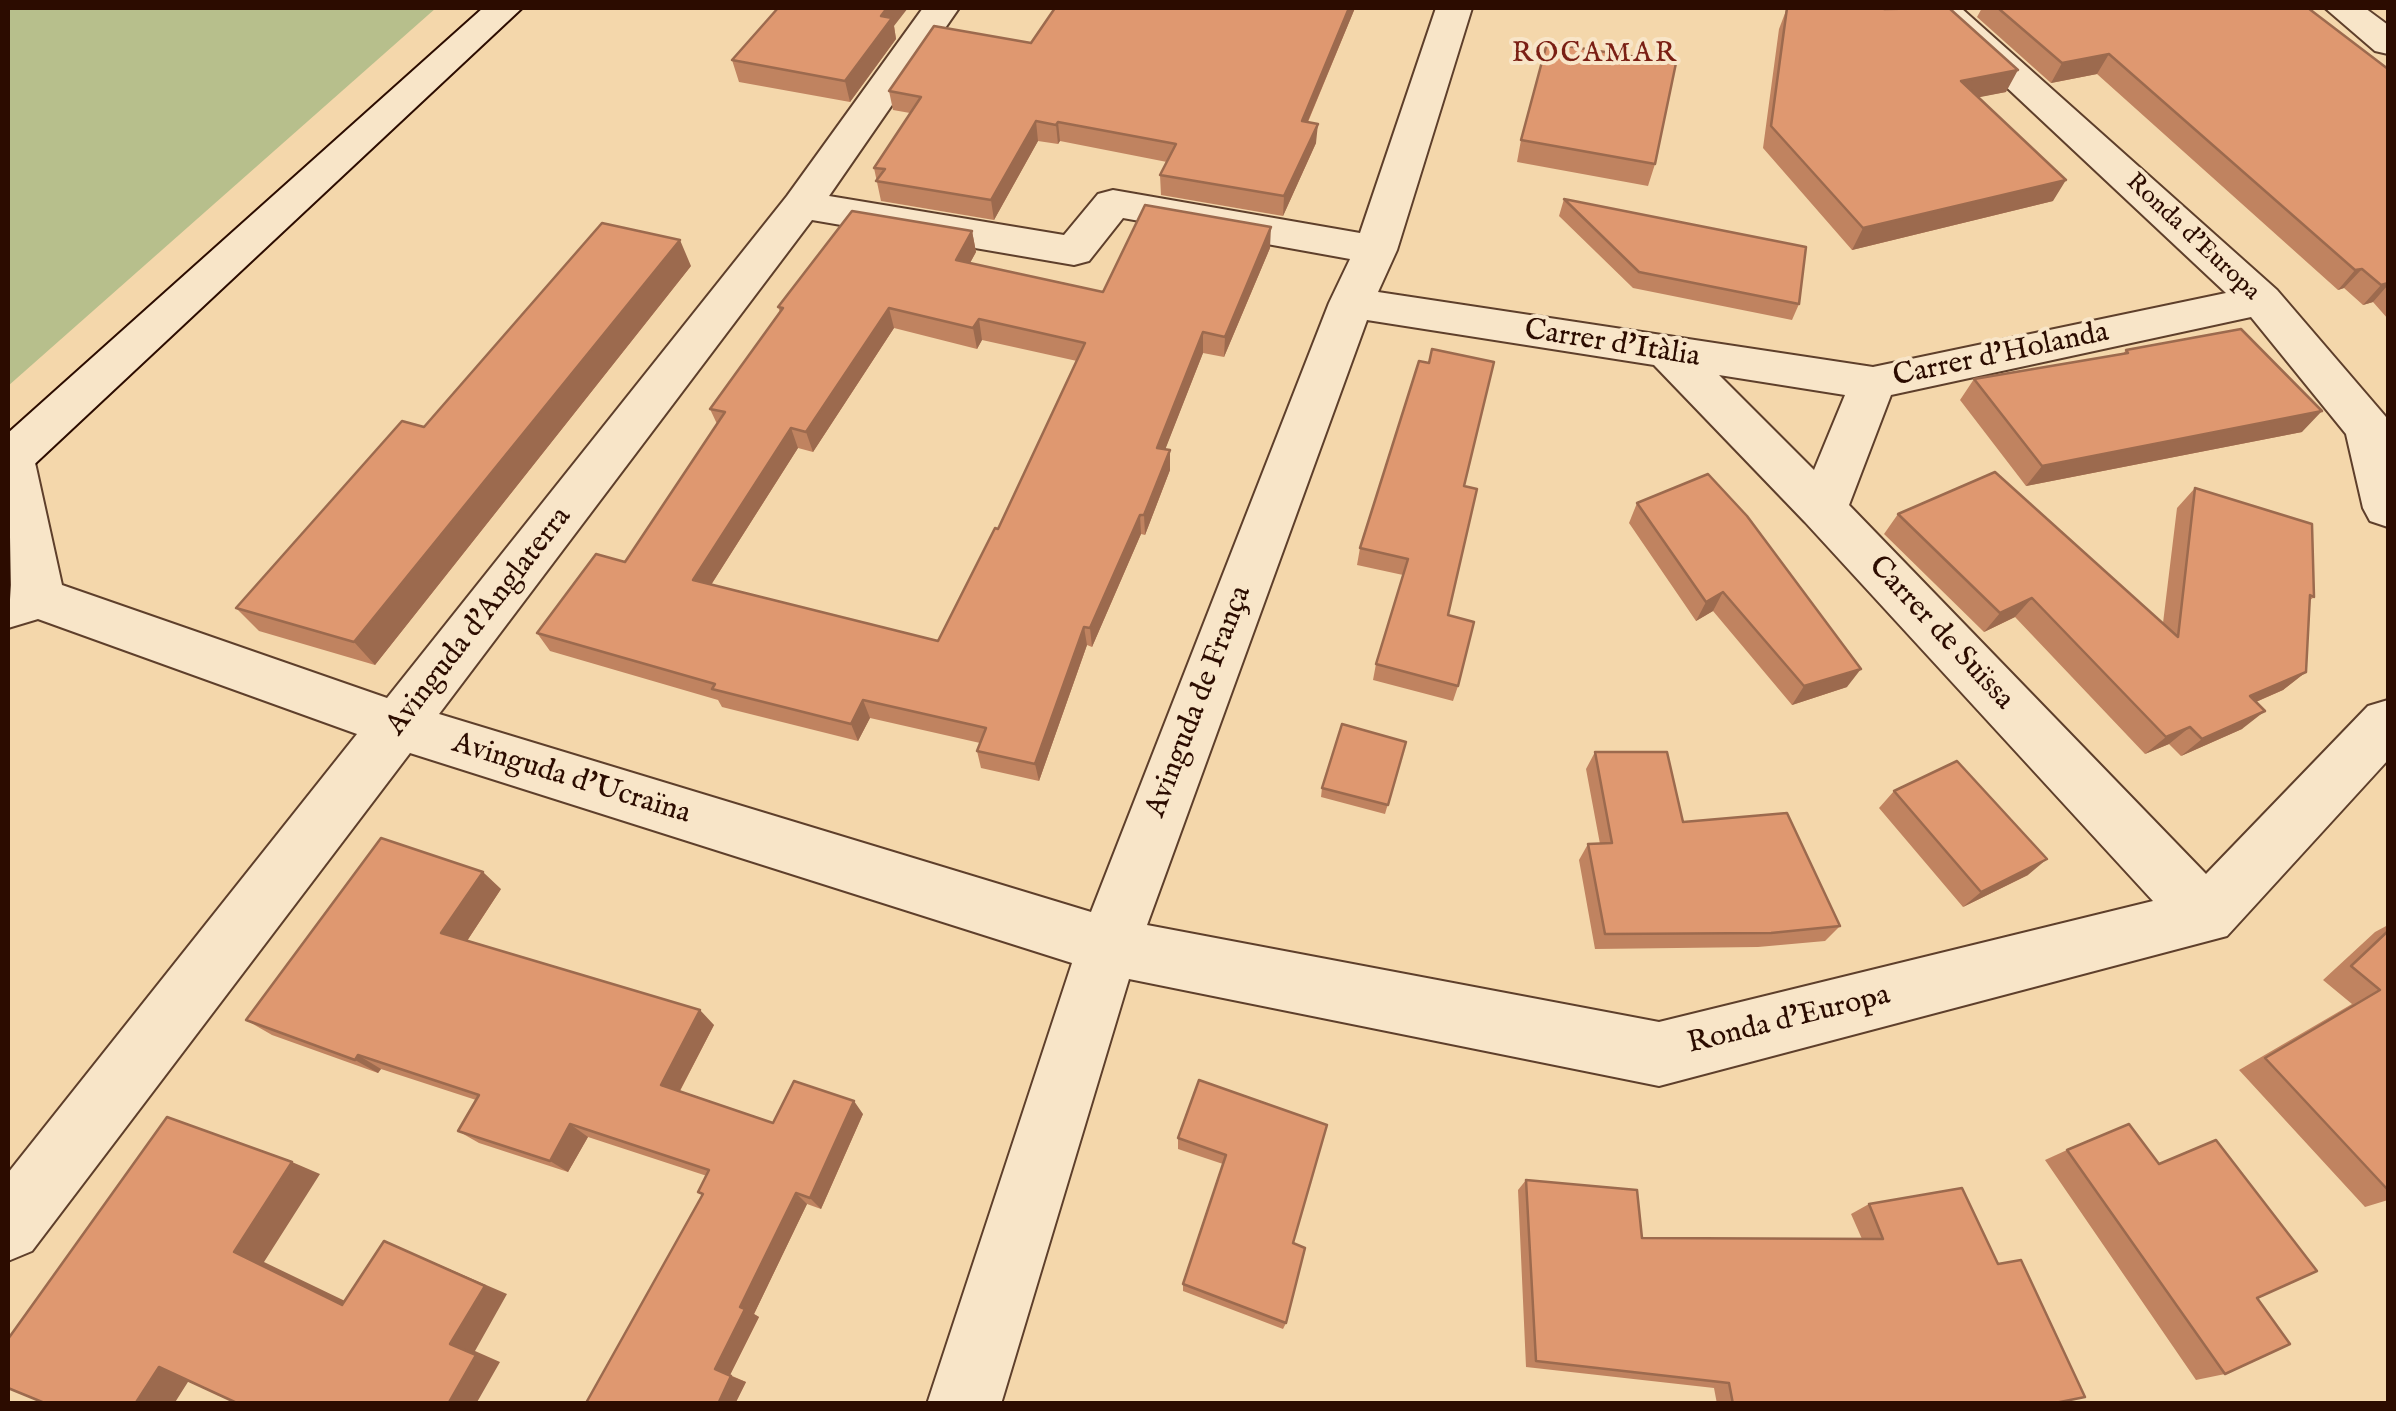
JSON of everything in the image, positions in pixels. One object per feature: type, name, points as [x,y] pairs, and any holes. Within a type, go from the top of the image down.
[{"type":"street","points":[[9,459],[504,8]]},
{"type":"street","name":"Avinguda d'Anglaterra","points":[[8,1228],[802,205],[941,8]]},
{"type":"street","name":"Avinguda de França","points":[[964,1404],[1108,946],[1351,303],[1376,250],[1454,8]]},
{"type":"street","name":"Ronda d'Europa","points":[[1940,8],[2261,300],[2370,429],[2388,508]]},
{"type":"street","points":[[2343,8],[2388,43]]},
{"type":"street","points":[[802,205],[1074,251],[1113,204],[1376,250]]},
{"type":"street","name":"Carrer d'Holanda","points":[[1823,509],[1873,383],[2261,300]]},
{"type":"street","name":"Carrer d'Itàlia","points":[[1351,303],[1873,383]]},
{"type":"street","name":"Carrer de Suïssa","points":[[1671,355],[1823,509],[2206,916]]},
{"type":"street","name":"Avinguda d'Ucraïna","points":[[9,459],[23,602],[400,726],[1108,946]]},
{"type":"street","points":[[2206,916],[2388,723]]},
{"type":"street","name":"Ronda d'Europa","points":[[1108,946],[1659,1054],[2206,916]]},
{"type":"green space","points":[[8,8],[436,8],[8,386]]},
{"type":"building","points":[[778,8],[887,8],[881,16],[892,18],[845,81],[732,60]]},
{"type":"building","points":[[1055,8],[1349,8],[1302,121],[1318,124],[1284,196],[1160,175],[1176,144],[1036,121],[991,200],[876,181],[885,169],[874,168],[921,97],[889,91],[934,26],[1031,43]]},
{"type":"building","points":[[1787,8],[1949,8],[2018,70],[1961,81],[2066,180],[1863,228],[1771,126]]},
{"type":"building","points":[[1998,8],[2308,8],[2388,69],[2388,283],[2381,285],[2362,269],[2355,270],[2109,54],[2062,63]]},
{"type":"building","points":[[1547,43],[1676,63],[1655,164],[1521,140]]},
{"type":"building","points":[[1564,199],[1806,247],[1799,304],[1639,272]]},
{"type":"building","points":[[1145,205],[1271,227],[1225,337],[1203,332],[1157,448],[1170,450],[1090,628],[1084,627],[1035,764],[977,751],[986,728],[863,700],[851,724],[712,689],[715,684],[537,633],[596,554],[625,562],[725,412],[710,409],[783,308],[778,307],[852,211],[972,231],[956,260],[1103,292]],"holes":[[[889,308],[973,328],[979,319],[1085,343],[998,529],[995,528],[938,641],[693,580],[791,428],[806,432]]]},
{"type":"building","points":[[602,223],[680,240],[354,642],[236,608],[402,421],[424,427]]},
{"type":"building","points":[[2241,329],[2322,411],[2042,466],[1974,379],[2128,353],[2126,350]]},
{"type":"building","points":[[1432,349],[1494,362],[1464,486],[1477,489],[1448,615],[1474,622],[1458,686],[1376,664],[1408,559],[1360,548],[1419,361],[1429,363]]},
{"type":"building","points":[[1995,472],[2178,637],[2195,488],[2312,524],[2314,597],[2310,595],[2306,672],[2250,696],[2265,711],[2202,739],[2190,727],[2166,737],[2032,598],[2000,613],[1898,514]]},
{"type":"building","points":[[1708,474],[1747,516],[1861,669],[1804,686],[1723,592],[1706,602],[1637,503]]},
{"type":"building","points":[[1342,724],[1406,742],[1388,805],[1322,788]]},
{"type":"building","points":[[1595,752],[1667,752],[1683,822],[1787,813],[1840,926],[1771,933],[1605,934],[1588,844],[1612,843]]},
{"type":"building","points":[[1957,761],[2047,859],[1981,892],[1894,791]]},
{"type":"building","points":[[381,838],[483,872],[441,933],[700,1010],[661,1085],[773,1123],[794,1081],[854,1101],[810,1198],[796,1193],[740,1307],[745,1309],[715,1369],[731,1376],[718,1404],[586,1403],[703,1194],[698,1192],[709,1170],[570,1124],[550,1161],[458,1131],[479,1095],[358,1055],[355,1060],[246,1020]]},
{"type":"building","points":[[2388,931],[2388,1190],[2265,1058],[2380,990],[2351,966]]},
{"type":"building","points":[[1199,1080],[1327,1125],[1293,1243],[1305,1248],[1286,1323],[1183,1284],[1226,1155],[1178,1138]]},
{"type":"building","points":[[167,1117],[292,1162],[234,1252],[342,1305],[384,1241],[485,1286],[450,1344],[476,1355],[448,1404],[239,1404],[159,1367],[135,1404],[47,1404],[8,1388],[8,1339]]},
{"type":"building","points":[[2129,1124],[2159,1164],[2216,1140],[2317,1271],[2257,1298],[2290,1344],[2225,1374],[2067,1150]]},
{"type":"building","points":[[1526,1180],[1637,1190],[1642,1238],[1883,1239],[1869,1204],[1962,1188],[1998,1264],[2021,1260],[2085,1397],[2050,1404],[1733,1404],[1729,1383],[1536,1361]]},
{"type":"district","name":"ROCAMAR","points":[[1595,55]]}]
